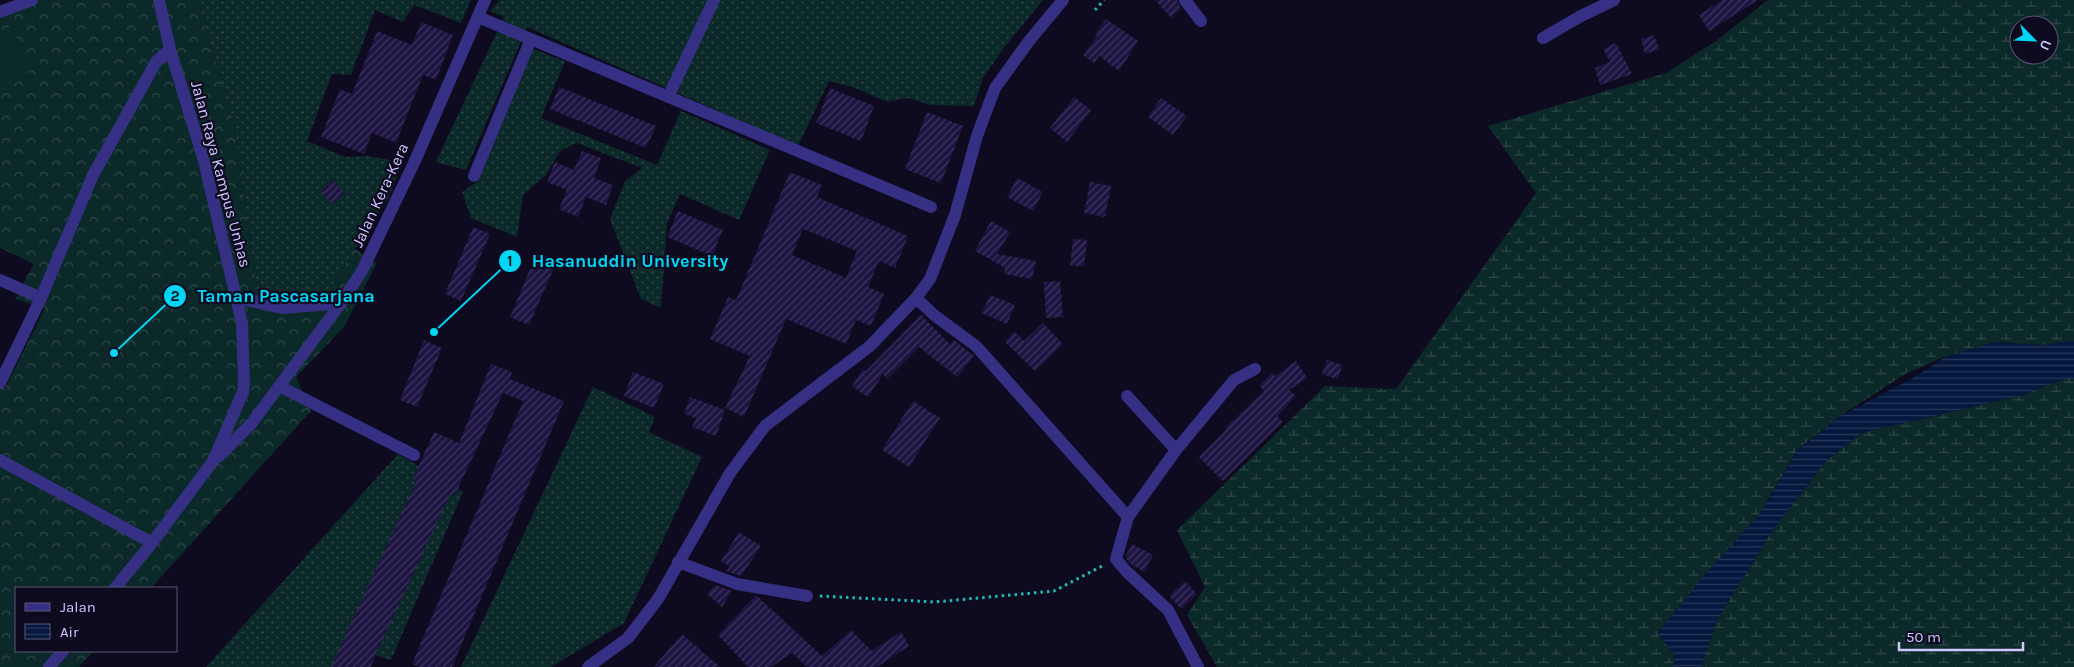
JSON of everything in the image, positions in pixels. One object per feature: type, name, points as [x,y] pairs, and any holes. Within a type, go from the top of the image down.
[{"type":"street","points":[[0,12],[32,0]]},
{"type":"street","name":"Jalan Raya Kampus Unhas","points":[[116,587],[214,461],[243,392],[244,383],[242,323],[204,161],[170,48],[159,0]]},
{"type":"street","name":"Jalan Kera-Kera","points":[[214,461],[251,424],[341,303],[362,271],[414,163],[485,0]]},
{"type":"street","points":[[668,97],[714,0]]},
{"type":"street","points":[[588,667],[628,638],[658,599],[730,474],[765,426],[870,346],[920,302],[955,215],[977,136],[994,88],[1063,0]]},
{"type":"street","points":[[1185,0],[1201,21]]},
{"type":"street","points":[[1543,38],[1587,12],[1614,0]]},
{"type":"street","points":[[478,17],[931,207]]},
{"type":"street","points":[[474,176],[531,39]]},
{"type":"street","points":[[0,383],[41,298],[93,175],[156,62],[170,48]]},
{"type":"street","points":[[0,280],[41,298]]},
{"type":"street","points":[[236,298],[282,308],[341,303]]},
{"type":"street","points":[[920,302],[934,315],[976,346],[1128,517]]},
{"type":"street","points":[[1198,667],[1168,610],[1126,571],[1116,559],[1128,517],[1176,450],[1234,380],[1255,369]]},
{"type":"street","points":[[279,386],[414,455]]},
{"type":"street","points":[[1127,396],[1176,450]]},
{"type":"street","points":[[0,460],[152,543]]},
{"type":"street","points":[[678,562],[694,566],[737,584],[807,596]]},
{"type":"street","points":[[49,667],[62,652]]},
{"type":"path","points":[[1094,10],[1104,0]]},
{"type":"path","points":[[807,596],[935,602],[1054,591],[1116,559]]},
{"type":"green space","points":[[27,0],[198,0],[234,125],[257,290],[287,300],[328,291],[355,249],[377,263],[344,327],[296,377],[311,411],[152,587],[15,587],[15,652],[93,652],[79,667],[0,667],[0,387],[5,388],[45,308],[15,299],[34,264],[0,248],[0,10]]},
{"type":"green space","points":[[198,0],[471,0],[461,23],[414,5],[403,22],[375,10],[351,75],[332,74],[307,141],[345,157],[366,156],[403,162],[388,199],[328,291],[287,300],[257,290],[234,125]]},
{"type":"green space","points":[[500,0],[1043,0],[1003,49],[983,78],[974,106],[930,105],[908,98],[888,102],[852,87],[829,81],[798,146],[527,27],[466,170],[436,162],[504,17],[490,11]]},
{"type":"green space","points":[[1768,0],[2074,0],[2074,341],[2042,345],[1995,342],[1947,356],[1907,373],[1840,416],[1798,449],[1758,516],[1707,572],[1657,634],[1674,653],[1673,667],[1217,667],[1187,615],[1205,587],[1177,530],[1325,386],[1396,389],[1536,193],[1488,126],[1666,73],[1716,41]]},
{"type":"green space","points":[[13,26],[30,78],[0,88],[0,31]]},
{"type":"green space","points":[[533,49],[565,61],[541,118],[657,165],[681,111],[770,150],[739,220],[680,194],[667,224],[661,308],[641,299],[610,219],[625,181],[642,168],[577,143],[560,151],[546,175],[523,195],[517,237],[471,218],[462,192],[479,180]]},
{"type":"green space","points":[[2064,379],[2074,379],[2074,667],[1701,667],[1717,620],[1772,531],[1825,462],[1861,433],[2023,395]]},
{"type":"green space","points":[[593,387],[655,417],[649,432],[702,457],[624,623],[551,667],[461,667]]},
{"type":"green space","points":[[398,454],[463,492],[391,660],[375,655],[371,667],[206,667]]},
{"type":"water","points":[[2074,341],[2074,379],[2064,379],[2023,395],[1861,433],[1825,462],[1772,531],[1717,620],[1701,667],[1673,667],[1674,653],[1657,634],[1707,572],[1758,516],[1798,450],[1840,416],[1913,378],[1947,356],[1995,342],[2042,345]]},
{"type":"building","points":[[1155,0],[1177,0],[1181,9],[1171,18]]},
{"type":"building","points":[[1722,0],[1758,0],[1709,31],[1699,15]]},
{"type":"building","points":[[1106,19],[1138,41],[1119,71],[1099,56],[1094,63],[1083,55],[1097,36],[1095,34]]},
{"type":"building","points":[[421,22],[453,35],[436,80],[423,75],[396,143],[372,133],[364,154],[321,137],[340,89],[352,94],[377,31],[412,45]]},
{"type":"building","points":[[1654,35],[1659,49],[1645,54],[1641,39]]},
{"type":"building","points":[[1616,43],[1632,74],[1600,85],[1595,68],[1610,62],[1603,49]]},
{"type":"building","points":[[559,87],[656,126],[646,148],[550,109]]},
{"type":"building","points":[[830,88],[874,106],[861,141],[816,123]]},
{"type":"building","points":[[1074,97],[1091,110],[1067,142],[1050,128]]},
{"type":"building","points":[[1161,98],[1187,116],[1173,135],[1148,117]]},
{"type":"building","points":[[927,112],[963,126],[941,183],[905,169]]},
{"type":"building","points":[[582,151],[601,158],[594,178],[613,185],[606,205],[586,197],[578,217],[559,209],[567,190],[547,182],[555,162],[574,170]]},
{"type":"building","points":[[790,172],[822,185],[817,197],[908,236],[895,268],[879,261],[868,287],[884,294],[871,326],[856,320],[846,344],[786,319],[744,417],[725,408],[750,356],[710,339],[728,297],[736,300]],"holes":[[[803,229],[857,251],[846,278],[792,255]]]},
{"type":"building","points":[[1017,178],[1043,192],[1033,211],[1007,197]]},
{"type":"building","points":[[333,180],[345,193],[333,204],[321,191]]},
{"type":"building","points":[[1090,182],[1111,186],[1105,217],[1084,213]]},
{"type":"building","points":[[678,211],[723,230],[712,256],[667,237]]},
{"type":"building","points":[[991,221],[1010,232],[997,254],[1036,261],[1032,279],[1004,274],[1005,268],[975,251]]},
{"type":"building","points":[[473,227],[490,234],[461,301],[445,294]]},
{"type":"building","points":[[1073,239],[1087,240],[1084,266],[1070,266]]},
{"type":"building","points":[[537,252],[557,261],[529,325],[510,317]]},
{"type":"building","points":[[1060,281],[1063,317],[1046,318],[1044,282]]},
{"type":"building","points":[[990,295],[1015,305],[1007,324],[982,313]]},
{"type":"building","points":[[921,315],[950,344],[954,340],[974,356],[957,377],[919,347],[887,379],[883,374],[868,397],[852,386],[863,369],[866,371]]},
{"type":"building","points":[[1043,323],[1063,344],[1035,371],[1005,342],[1014,331],[1024,341]]},
{"type":"building","points":[[424,340],[442,348],[417,407],[400,400]]},
{"type":"building","points":[[1327,360],[1342,365],[1338,379],[1322,374]]},
{"type":"building","points":[[1296,361],[1307,378],[1289,390],[1296,396],[1277,416],[1283,422],[1223,481],[1199,457],[1226,430],[1225,428],[1264,391],[1259,386],[1272,373],[1275,376]]},
{"type":"building","points":[[491,364],[512,372],[510,379],[564,401],[452,667],[420,667],[412,664],[523,401],[503,393],[454,497],[450,494],[370,667],[331,667],[417,480],[413,478],[434,432],[459,443]]},
{"type":"building","points":[[633,372],[664,384],[654,408],[624,396]]},
{"type":"building","points":[[690,397],[725,410],[716,436],[692,427],[696,418],[684,414]]},
{"type":"building","points":[[913,401],[940,418],[909,467],[882,450]]},
{"type":"building","points":[[739,532],[761,546],[741,576],[726,571],[730,567],[721,561]]},
{"type":"building","points":[[1132,544],[1153,555],[1144,572],[1132,565],[1125,557]]},
{"type":"building","points":[[1185,581],[1197,594],[1181,609],[1169,596]]},
{"type":"building","points":[[715,585],[732,591],[722,607],[707,594]]},
{"type":"building","points":[[756,595],[822,656],[851,630],[872,651],[901,632],[909,646],[877,667],[807,667],[792,653],[771,667],[748,667],[718,635]]},
{"type":"building","points":[[682,634],[720,667],[654,667]]},
{"type":"place","name":"Hasanuddin University","points":[[434,332]]},
{"type":"place","name":"Taman Pascasarjana","points":[[114,353]]}]
